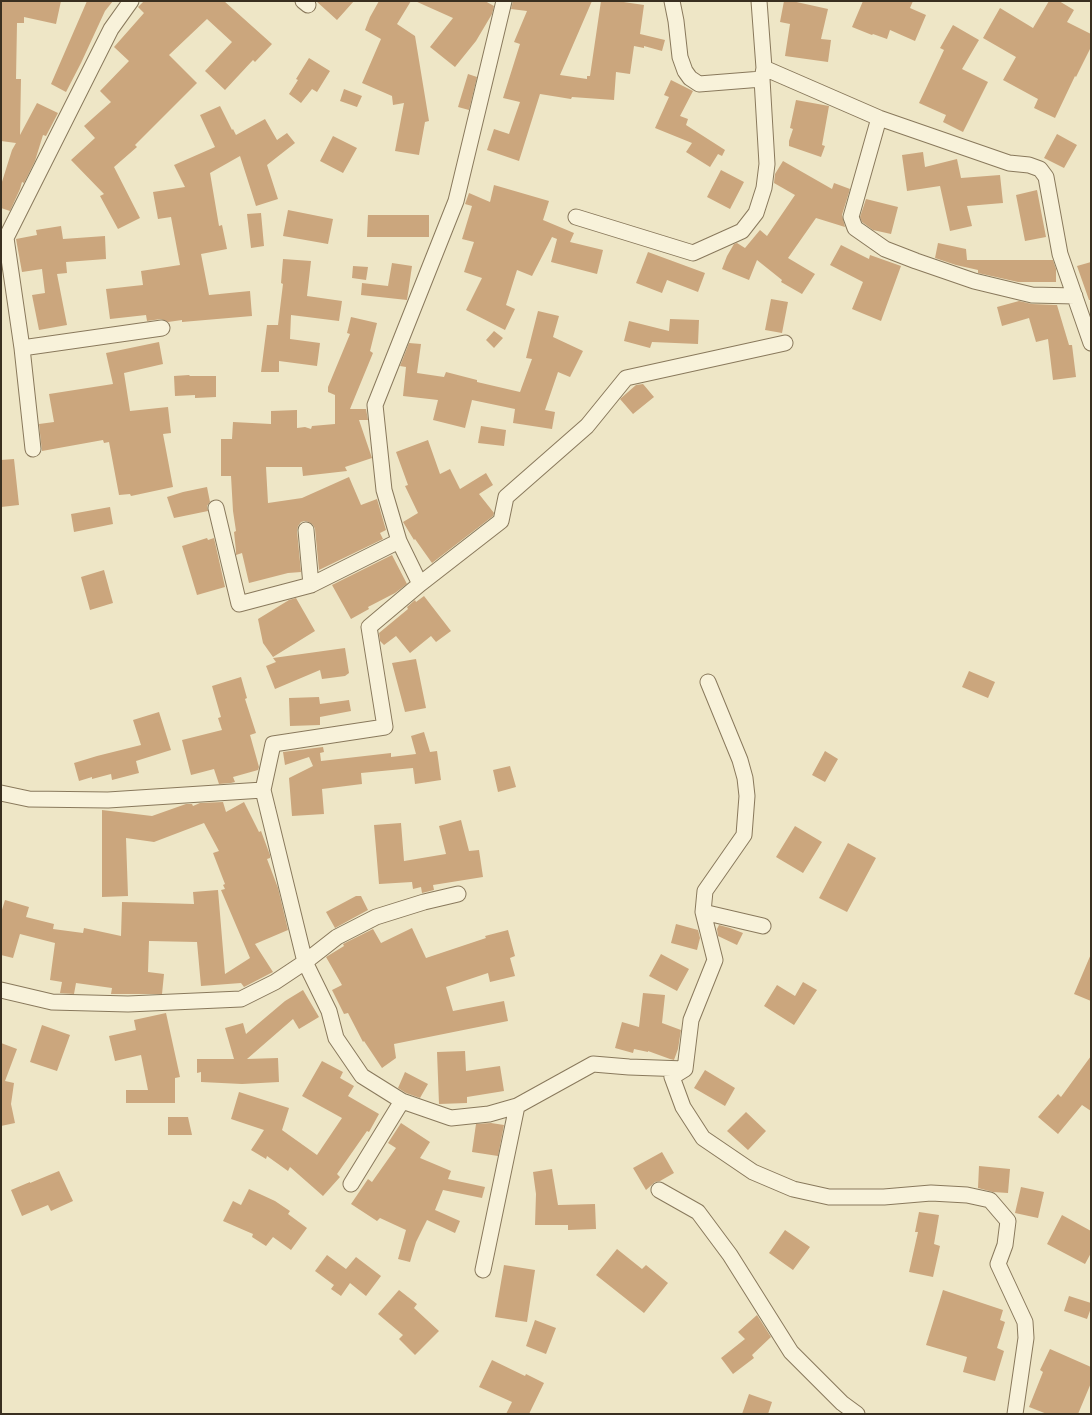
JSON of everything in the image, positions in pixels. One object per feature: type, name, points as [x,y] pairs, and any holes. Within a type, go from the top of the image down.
[{"type":"street","points":[[33,450],[22,348],[3,240],[111,29],[131,1]]},
{"type":"street","points":[[420,584],[400,542],[384,490],[375,405],[456,201],[504,1]]},
{"type":"street","points":[[672,1],[680,57],[684,71],[690,78],[699,84],[763,74],[879,118],[1009,163],[1029,165],[1040,169],[1046,177],[1060,254],[1091,343]]},
{"type":"street","points":[[576,216],[693,253],[742,231],[756,213],[764,188],[767,164],[759,1]]},
{"type":"street","points":[[879,118],[851,217],[855,228],[885,249],[974,281],[1032,295],[1075,296]]},
{"type":"street","points":[[22,348],[162,328]]},
{"type":"street","points":[[685,1069],[593,1064],[517,1106],[489,1114],[451,1118],[402,1101],[362,1076],[336,1038],[329,1011],[305,962],[263,790],[274,744],[385,727],[369,626],[420,584],[502,522],[506,497],[587,426],[626,378],[785,343]]},
{"type":"street","points":[[216,508],[240,604],[311,584],[400,542]]},
{"type":"street","points":[[306,530],[311,584]]},
{"type":"street","points":[[685,1069],[692,1020],[715,960],[703,912],[705,891],[744,835],[747,796],[746,778],[740,760],[708,682]]},
{"type":"street","points":[[1,793],[29,799],[108,800],[263,790]]},
{"type":"street","points":[[1,990],[52,1002],[128,1004],[241,999],[275,982],[305,962],[337,937],[376,917],[424,902],[458,894]]},
{"type":"street","points":[[703,912],[763,926]]},
{"type":"street","points":[[685,1069],[672,1077],[683,1107],[703,1138],[753,1172],[793,1189],[829,1197],[931,1193],[967,1195],[990,1200],[1008,1221],[1005,1245],[998,1264],[1025,1322],[1026,1338],[1014,1414]]},
{"type":"street","points":[[351,1184],[402,1101]]},
{"type":"street","points":[[483,1270],[517,1106]]},
{"type":"street","points":[[659,1190],[698,1212],[730,1255],[791,1352],[842,1403],[857,1414]]},
{"type":"building","points":[[1,1],[61,1],[56,24],[24,17],[24,23],[17,23],[16,79],[21,79],[20,135],[37,103],[58,113],[46,136],[43,135],[35,161],[24,183],[22,182],[10,211],[1,208],[1,185],[12,150],[16,143],[1,141]]},
{"type":"building","points":[[87,1],[113,1],[105,11],[66,92],[51,84]]},
{"type":"building","points":[[144,1],[224,1],[272,44],[255,62],[253,60],[225,90],[205,71],[232,42],[207,19],[169,55],[197,83],[135,145],[137,147],[114,167],[140,218],[118,229],[100,196],[104,194],[71,160],[95,138],[84,126],[111,102],[100,91],[129,61],[114,47],[144,13],[138,7]]},
{"type":"building","points":[[316,1],[354,1],[337,20]]},
{"type":"building","points":[[379,1],[411,1],[397,24],[415,36],[429,121],[425,122],[419,155],[395,151],[404,103],[393,105],[392,96],[362,83],[381,39],[365,30]]},
{"type":"building","points":[[415,1],[485,1],[494,6],[492,14],[476,41],[455,67],[430,47],[453,18]]},
{"type":"building","points":[[513,1],[592,1],[560,75],[587,79],[587,76],[590,76],[601,1],[617,1],[644,5],[640,34],[665,40],[662,51],[644,46],[644,48],[634,46],[630,74],[616,72],[614,100],[572,97],[571,99],[540,94],[519,161],[487,150],[494,129],[509,134],[520,102],[503,98],[520,44],[514,42],[527,11],[511,9]]},
{"type":"building","points":[[784,1],[792,1],[828,9],[821,39],[831,40],[828,62],[785,56],[790,24],[780,22]]},
{"type":"building","points":[[863,1],[913,1],[910,8],[926,15],[915,41],[890,30],[887,39],[852,27]]},
{"type":"building","points":[[1049,1],[1059,1],[1074,10],[1067,22],[1091,34],[1091,47],[1055,118],[1034,108],[1038,99],[1003,80],[1016,57],[983,38],[1000,8],[1033,28]]},
{"type":"building","points":[[953,25],[979,40],[962,69],[988,82],[963,132],[943,122],[946,115],[919,103],[944,50],[940,48]]},
{"type":"building","points":[[309,58],[330,71],[317,92],[312,89],[301,103],[289,94]]},
{"type":"building","points":[[468,74],[477,77],[469,110],[458,107]]},
{"type":"building","points":[[671,80],[693,91],[680,116],[688,119],[686,125],[725,150],[722,156],[718,154],[710,167],[686,152],[692,143],[655,128],[669,97],[664,95]]},
{"type":"building","points":[[344,89],[362,96],[357,107],[340,101]]},
{"type":"building","points":[[796,100],[829,106],[822,145],[825,146],[821,157],[789,146],[793,129],[790,128]]},
{"type":"building","points":[[220,106],[236,135],[265,119],[277,140],[287,133],[295,143],[267,165],[278,199],[256,206],[240,156],[210,173],[219,226],[222,225],[227,249],[201,254],[209,295],[250,291],[252,316],[182,322],[182,320],[168,322],[161,319],[147,321],[146,315],[110,319],[106,289],[143,285],[141,271],[180,265],[171,217],[158,219],[153,192],[185,187],[174,165],[215,147],[200,115]]},
{"type":"building","points":[[1057,134],[1077,145],[1064,168],[1044,158]]},
{"type":"building","points":[[333,136],[357,148],[343,173],[320,161]]},
{"type":"building","points":[[923,152],[925,167],[957,159],[961,178],[1000,175],[1003,203],[967,206],[972,226],[950,231],[940,186],[907,191],[902,155]]},
{"type":"building","points":[[783,161],[832,189],[834,183],[850,189],[842,215],[845,227],[816,218],[788,258],[815,274],[802,294],[781,282],[782,280],[757,260],[749,280],[722,269],[734,244],[737,243],[745,248],[760,230],[767,236],[795,195],[774,183],[775,174]]},
{"type":"building","points":[[721,170],[744,182],[730,209],[707,197]]},
{"type":"building","points":[[494,185],[549,201],[543,220],[574,233],[570,242],[603,250],[597,274],[551,262],[557,239],[552,237],[532,276],[517,270],[506,305],[515,309],[505,330],[466,310],[482,278],[464,272],[474,242],[462,239],[472,206],[465,204],[469,193],[490,202]]},
{"type":"building","points":[[1037,190],[1046,237],[1025,241],[1016,195]]},
{"type":"building","points":[[866,199],[898,207],[891,234],[873,230],[862,222],[860,217]]},
{"type":"building","points":[[288,210],[333,219],[328,244],[283,236]]},
{"type":"building","points":[[261,213],[264,246],[251,248],[247,214]]},
{"type":"building","points":[[368,215],[429,215],[429,237],[367,237]]},
{"type":"building","points":[[61,226],[63,239],[105,236],[106,259],[66,262],[67,273],[57,274],[67,325],[39,330],[32,295],[45,293],[42,269],[22,272],[16,239],[37,235],[36,230]]},
{"type":"building","points":[[938,243],[966,249],[967,260],[1053,260],[1056,269],[1056,282],[1018,282],[978,273],[978,270],[935,258]]},
{"type":"building","points":[[841,245],[869,259],[870,255],[901,266],[881,321],[852,309],[863,282],[830,265]]},
{"type":"building","points":[[648,252],[705,273],[698,292],[667,280],[662,293],[636,283]]},
{"type":"building","points":[[283,259],[311,261],[307,296],[342,301],[339,321],[291,315],[290,339],[320,343],[317,366],[279,361],[279,372],[261,372],[267,325],[278,325],[283,284],[281,283]]},
{"type":"building","points":[[1091,262],[1091,300],[1089,300],[1077,266]]},
{"type":"building","points":[[392,263],[412,266],[407,300],[361,295],[362,283],[388,286]]},
{"type":"building","points":[[353,266],[368,267],[366,280],[352,278]]},
{"type":"building","points":[[771,299],[788,302],[782,333],[765,330]]},
{"type":"building","points":[[1019,301],[1032,304],[1057,305],[1069,345],[1072,345],[1076,377],[1053,380],[1048,339],[1036,342],[1029,318],[1002,326],[997,307]]},
{"type":"building","points":[[538,311],[559,316],[553,337],[583,351],[570,377],[558,372],[545,410],[555,412],[552,429],[513,423],[515,409],[472,400],[465,428],[433,420],[438,400],[403,396],[406,367],[400,366],[409,343],[421,344],[417,373],[444,377],[446,372],[477,380],[477,382],[520,392],[532,359],[526,358]]},
{"type":"building","points":[[351,317],[377,323],[370,351],[373,353],[350,409],[366,409],[368,420],[359,420],[372,458],[345,467],[347,471],[303,476],[302,467],[266,467],[268,503],[302,498],[349,477],[361,505],[377,499],[386,530],[380,533],[383,539],[319,570],[315,529],[309,522],[301,522],[297,531],[301,572],[288,573],[249,583],[242,553],[236,555],[234,532],[236,531],[231,476],[221,476],[221,439],[232,439],[233,422],[271,424],[271,411],[297,410],[297,428],[305,427],[311,429],[312,426],[335,424],[335,395],[328,392],[328,387],[350,334],[347,333]]},
{"type":"building","points":[[670,319],[699,320],[698,344],[652,342],[650,348],[624,341],[629,321],[669,331]]},
{"type":"building","points":[[494,331],[503,338],[494,348],[486,340]]},
{"type":"building","points":[[159,342],[163,364],[124,373],[130,411],[168,407],[171,433],[163,434],[173,487],[131,496],[130,494],[119,495],[109,442],[104,443],[103,440],[42,451],[39,424],[54,422],[49,394],[113,384],[106,353]]},
{"type":"building","points":[[174,376],[216,376],[216,397],[195,398],[195,395],[175,396]]},
{"type":"building","points":[[643,384],[654,397],[633,414],[620,399],[636,385]]},
{"type":"building","points":[[481,426],[506,430],[504,446],[478,443]]},
{"type":"building","points":[[428,440],[440,474],[450,469],[460,489],[486,473],[493,485],[479,494],[494,513],[493,516],[432,563],[415,539],[414,540],[403,522],[418,513],[405,486],[408,485],[396,452]]},
{"type":"building","points":[[14,459],[19,505],[1,507],[1,460]]},
{"type":"building","points":[[207,487],[210,502],[207,506],[208,511],[174,518],[167,497]]},
{"type":"building","points":[[110,507],[113,524],[74,532],[71,514]]},
{"type":"building","points":[[207,538],[208,540],[214,538],[225,587],[197,595],[182,546]]},
{"type":"building","points":[[392,555],[407,584],[395,593],[368,607],[369,609],[351,619],[332,585]]},
{"type":"building","points":[[104,570],[113,603],[90,610],[81,577]]},
{"type":"building","points":[[424,596],[451,631],[436,642],[431,636],[410,653],[396,636],[384,645],[380,641],[379,633],[408,609],[407,607],[415,600],[416,602]]},
{"type":"building","points":[[296,598],[315,631],[273,657],[263,643],[258,619],[289,600]]},
{"type":"building","points":[[345,648],[349,673],[345,676],[322,679],[320,670],[275,689],[266,666],[276,662],[273,658]]},
{"type":"building","points":[[416,659],[426,708],[405,712],[392,663]]},
{"type":"building","points":[[969,671],[995,682],[988,698],[962,687]]},
{"type":"building","points":[[241,677],[247,698],[245,699],[256,733],[250,735],[259,767],[258,770],[233,777],[235,782],[219,784],[214,769],[191,775],[182,740],[222,730],[218,718],[221,717],[212,686]]},
{"type":"building","points":[[319,697],[320,704],[349,700],[351,711],[320,717],[320,725],[290,726],[289,698]]},
{"type":"building","points":[[159,712],[171,750],[136,761],[139,773],[112,780],[111,774],[79,781],[74,763],[141,745],[133,720]]},
{"type":"building","points":[[424,732],[430,752],[437,751],[441,780],[415,784],[413,768],[361,773],[362,784],[322,789],[324,814],[292,816],[289,778],[313,766],[309,757],[285,765],[283,752],[323,747],[324,752],[320,753],[321,761],[391,753],[391,757],[416,754],[411,736]]},
{"type":"building","points":[[825,751],[838,759],[825,782],[812,775]]},
{"type":"building","points":[[510,766],[516,787],[498,792],[493,770]]},
{"type":"building","points":[[223,802],[226,812],[244,802],[259,832],[261,831],[270,855],[270,858],[267,859],[278,888],[288,930],[255,944],[273,972],[244,987],[241,983],[201,986],[197,942],[149,941],[148,972],[164,974],[162,994],[111,994],[112,988],[76,983],[74,994],[60,993],[62,982],[50,980],[55,943],[20,934],[13,958],[1,955],[1,913],[5,900],[29,907],[26,917],[54,924],[53,929],[83,933],[84,928],[121,936],[122,902],[194,904],[193,892],[218,890],[225,974],[250,958],[221,890],[225,889],[223,885],[225,884],[213,853],[219,851],[204,823],[154,842],[126,838],[128,896],[102,897],[102,810],[152,816],[186,804],[192,804],[193,806],[200,803]]},
{"type":"building","points":[[461,820],[469,851],[479,850],[483,877],[433,885],[434,890],[422,893],[421,887],[413,889],[412,882],[379,884],[374,825],[401,823],[404,861],[446,854],[439,826]]},
{"type":"building","points":[[795,826],[822,842],[803,873],[776,857]]},
{"type":"building","points":[[848,843],[876,858],[847,912],[819,898]]},
{"type":"building","points":[[356,896],[361,896],[368,910],[335,928],[326,912]]},
{"type":"building","points":[[676,924],[698,930],[700,938],[697,950],[671,943]]},
{"type":"building","points":[[719,925],[743,933],[737,945],[718,936],[717,929]]},
{"type":"building","points":[[412,928],[426,958],[486,938],[485,936],[508,930],[515,956],[510,958],[515,976],[490,982],[488,973],[446,987],[453,1011],[504,1001],[508,1021],[394,1044],[396,1058],[382,1068],[364,1041],[363,1042],[348,1013],[344,1014],[332,990],[342,985],[326,957],[344,946],[343,944],[373,929],[381,943]]},
{"type":"building","points":[[661,954],[689,969],[677,991],[649,976]]},
{"type":"building","points":[[1091,954],[1091,1001],[1074,994]]},
{"type":"building","points":[[803,982],[817,990],[794,1025],[764,1006],[777,985],[795,996]]},
{"type":"building","points":[[303,990],[319,1017],[299,1029],[293,1019],[247,1059],[278,1058],[279,1082],[242,1084],[201,1082],[201,1072],[197,1073],[197,1059],[234,1059],[225,1028],[243,1023],[246,1034],[285,1001]]},
{"type":"building","points":[[643,993],[665,995],[662,1023],[681,1030],[678,1049],[674,1060],[648,1051],[634,1049],[633,1053],[615,1048],[622,1022],[639,1027]]},
{"type":"building","points":[[166,1013],[180,1077],[175,1078],[175,1103],[126,1103],[126,1090],[148,1090],[141,1055],[115,1061],[109,1036],[136,1030],[134,1020]]},
{"type":"building","points":[[42,1025],[70,1035],[57,1071],[30,1062]]},
{"type":"building","points":[[1,1043],[17,1049],[5,1081],[14,1083],[11,1104],[15,1123],[1,1126]]},
{"type":"building","points":[[465,1051],[466,1071],[500,1066],[504,1091],[467,1097],[467,1103],[439,1104],[437,1052]]},
{"type":"building","points":[[1091,1056],[1091,1111],[1082,1105],[1058,1134],[1038,1117],[1058,1094],[1061,1097]]},
{"type":"building","points":[[322,1061],[343,1072],[340,1078],[354,1086],[348,1096],[379,1114],[369,1132],[367,1131],[337,1174],[340,1177],[323,1196],[290,1167],[288,1171],[267,1156],[266,1159],[251,1150],[264,1130],[231,1119],[239,1092],[289,1108],[282,1130],[317,1155],[342,1118],[302,1096]]},
{"type":"building","points":[[705,1070],[735,1088],[725,1106],[694,1088]]},
{"type":"building","points":[[405,1072],[428,1084],[420,1098],[406,1093],[398,1088]]},
{"type":"building","points":[[746,1112],[766,1131],[748,1150],[727,1131]]},
{"type":"building","points":[[168,1117],[188,1117],[192,1135],[168,1135]]},
{"type":"building","points":[[401,1123],[430,1142],[420,1158],[451,1171],[448,1179],[485,1187],[482,1198],[443,1190],[435,1210],[460,1221],[455,1233],[427,1220],[416,1242],[410,1262],[398,1259],[406,1230],[380,1218],[377,1221],[351,1204],[368,1179],[372,1182],[396,1148],[388,1143]]},
{"type":"building","points":[[491,1123],[504,1125],[498,1156],[472,1152],[476,1124]]},
{"type":"building","points":[[662,1152],[674,1173],[660,1181],[655,1182],[646,1190],[633,1168]]},
{"type":"building","points":[[979,1166],[1010,1169],[1008,1193],[993,1192],[978,1188]]},
{"type":"building","points":[[552,1169],[558,1205],[595,1204],[596,1229],[568,1230],[568,1225],[535,1225],[536,1194],[533,1172]]},
{"type":"building","points":[[59,1171],[73,1201],[51,1211],[48,1205],[22,1216],[11,1190]]},
{"type":"building","points":[[1021,1187],[1044,1192],[1038,1218],[1015,1213]]},
{"type":"building","points":[[249,1189],[275,1201],[290,1211],[288,1214],[307,1228],[291,1250],[273,1237],[266,1246],[252,1237],[253,1234],[223,1221],[233,1201],[241,1205]]},
{"type":"building","points":[[919,1212],[939,1215],[934,1244],[940,1246],[933,1277],[909,1272],[918,1232],[915,1232]]},
{"type":"building","points":[[1062,1215],[1091,1231],[1091,1253],[1085,1264],[1047,1244]]},
{"type":"building","points":[[785,1230],[810,1247],[793,1270],[769,1253]]},
{"type":"building","points":[[617,1249],[642,1269],[646,1265],[668,1283],[644,1313],[596,1275]]},
{"type":"building","points":[[327,1255],[346,1269],[356,1257],[381,1276],[366,1296],[350,1283],[341,1296],[331,1289],[334,1285],[315,1271]]},
{"type":"building","points":[[504,1265],[535,1270],[527,1322],[495,1317]]},
{"type":"building","points":[[399,1290],[417,1304],[414,1308],[439,1331],[415,1355],[399,1339],[403,1335],[378,1314]]},
{"type":"building","points":[[943,1290],[1003,1310],[1000,1320],[1005,1322],[997,1348],[1004,1351],[995,1381],[963,1372],[967,1357],[926,1345]]},
{"type":"building","points":[[1069,1296],[1091,1303],[1091,1308],[1087,1319],[1064,1311]]},
{"type":"building","points":[[757,1315],[771,1337],[752,1355],[754,1358],[733,1374],[721,1358],[745,1339],[738,1332]]},
{"type":"building","points":[[535,1320],[556,1328],[546,1354],[526,1346]]},
{"type":"building","points":[[1050,1349],[1091,1367],[1091,1383],[1078,1414],[1047,1414],[1029,1407],[1043,1372],[1040,1370]]},
{"type":"building","points":[[492,1360],[525,1376],[526,1374],[544,1383],[529,1414],[506,1414],[512,1402],[479,1387]]},
{"type":"building","points":[[749,1394],[772,1402],[768,1414],[742,1414]]}]
